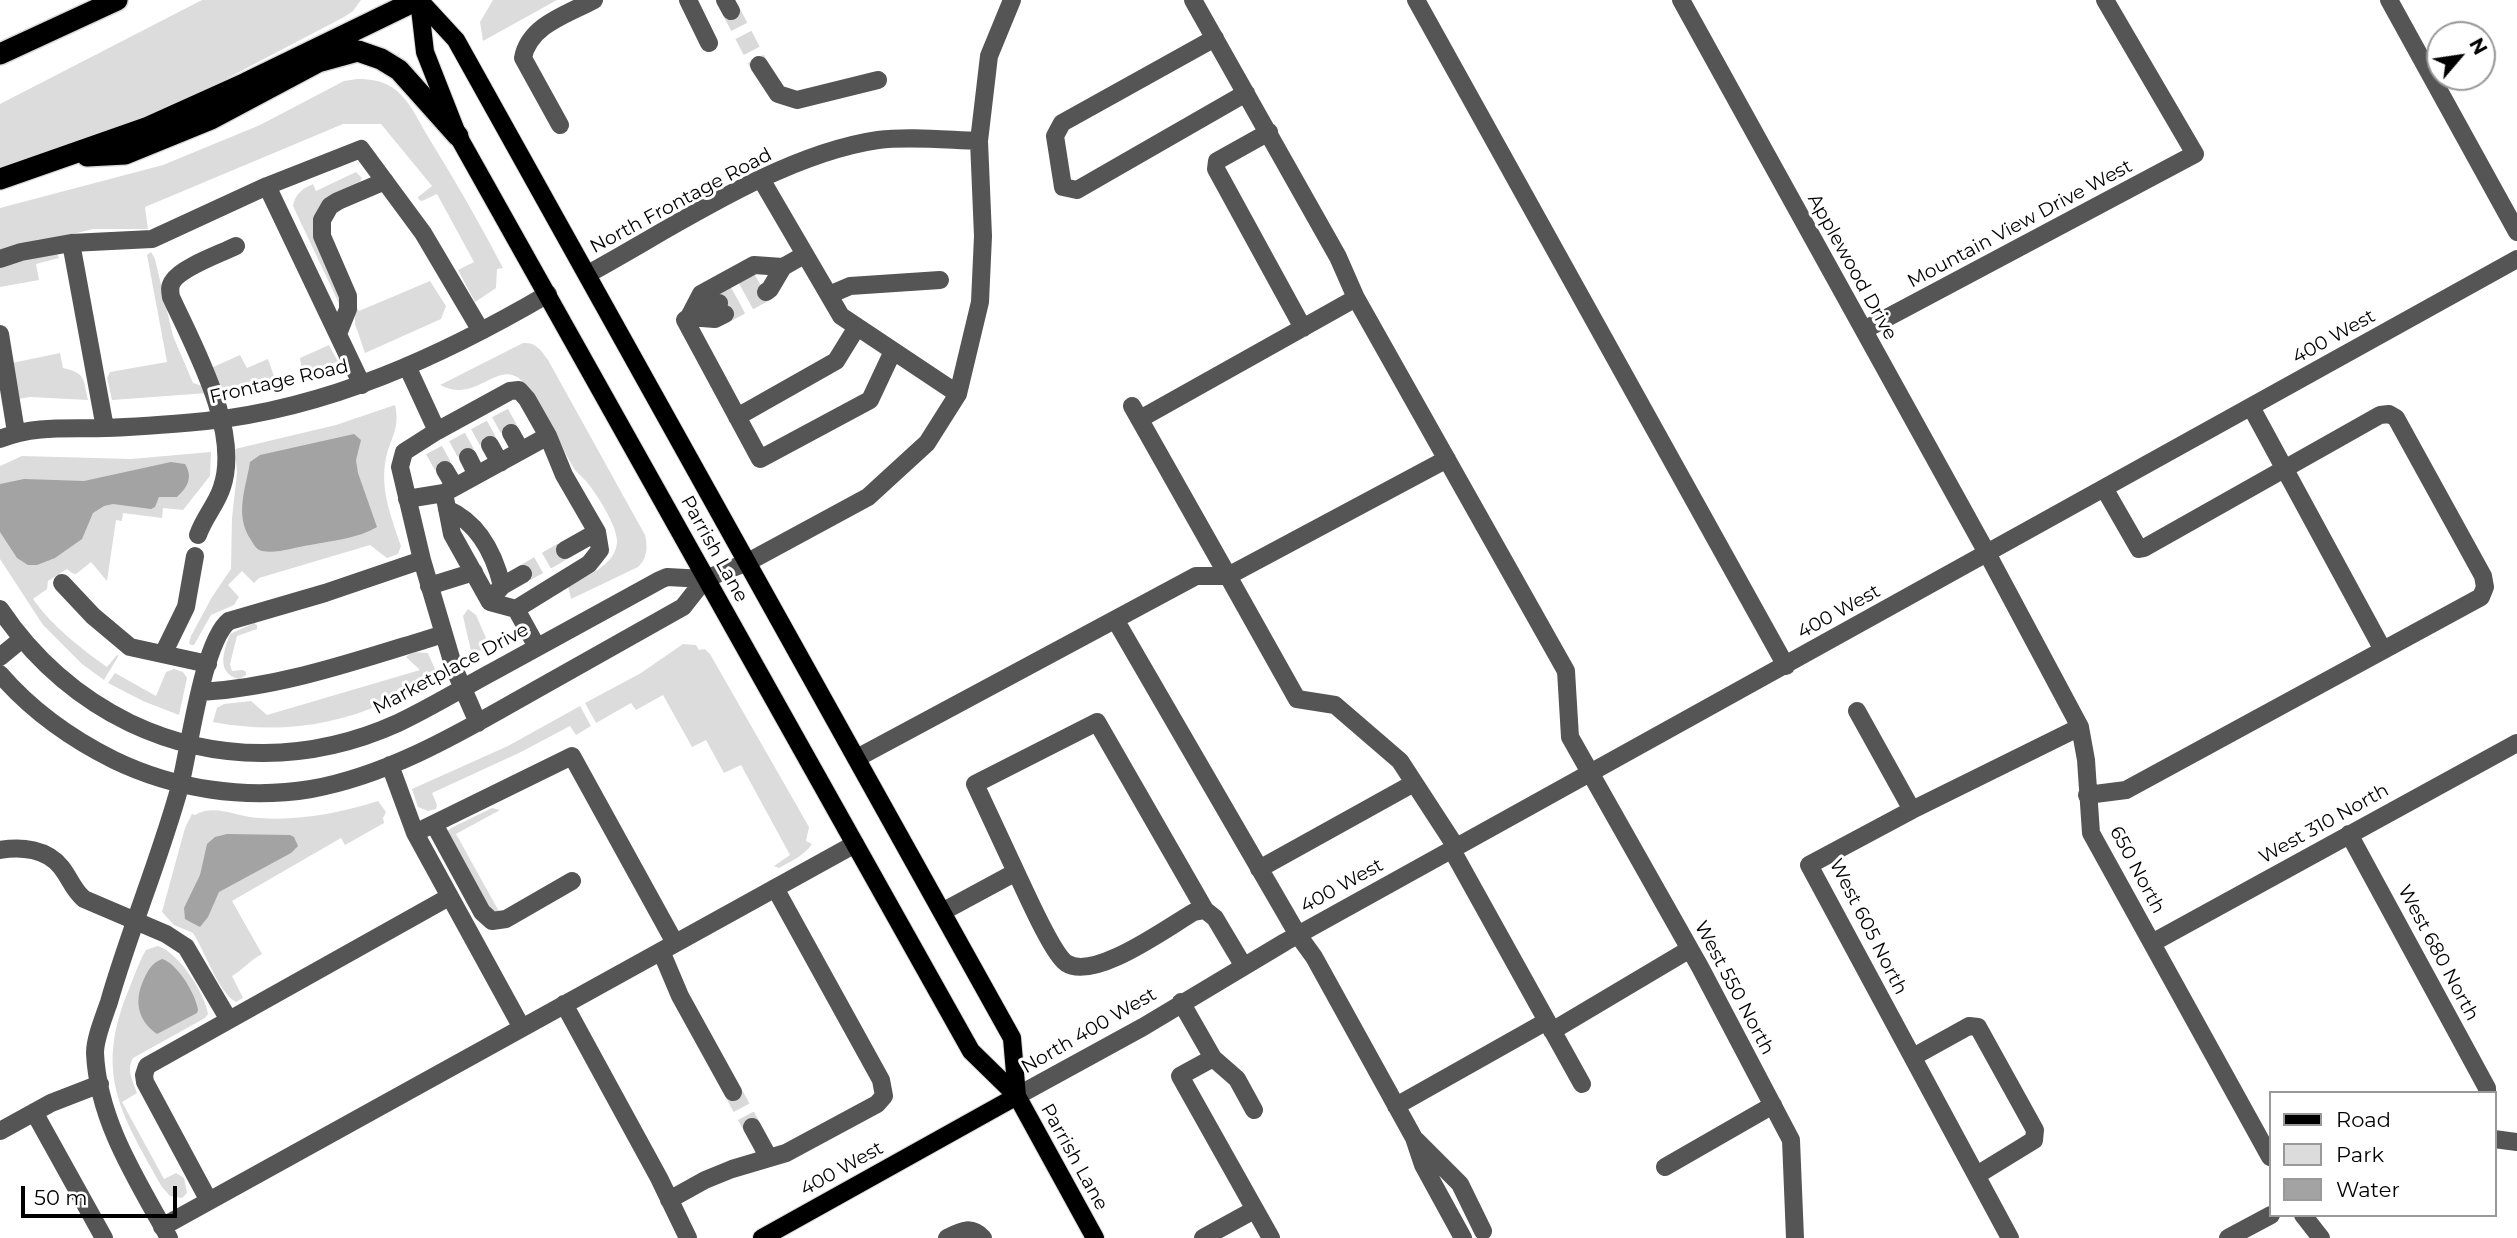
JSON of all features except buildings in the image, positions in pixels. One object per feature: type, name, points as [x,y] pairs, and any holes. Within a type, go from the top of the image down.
[{"type":"highway","points":[[0,54],[117,0]]},
{"type":"highway","points":[[0,179],[171,117],[418,0]]},
{"type":"highway","points":[[64,157],[125,154],[211,119],[318,62],[358,51],[382,59],[399,70],[458,136]]},
{"type":"main road","name":"Parrish Lane","points":[[418,0],[425,52],[458,136],[971,1051],[1017,1096],[1096,1238]]},
{"type":"main road","name":"Parrish Lane","points":[[418,0],[456,40],[1012,1038],[1017,1096]]},
{"type":"main road","name":"400 West","points":[[762,1238],[1017,1096]]},
{"type":"street","points":[[560,125],[523,58],[525,47],[533,34],[594,0]]},
{"type":"street","points":[[688,0],[709,43]]},
{"type":"street","points":[[979,141],[989,56],[1012,0]]},
{"type":"street","name":"West 550 North","points":[[1193,0],[1339,257],[1356,298],[1566,671],[1570,737],[1690,949],[1791,1140],[1796,1238]]},
{"type":"street","points":[[1416,0],[1786,666]]},
{"type":"street","name":"Applewood Drive","points":[[1681,0],[1987,553]]},
{"type":"street","name":"Mountain View Drive West","points":[[1864,330],[2195,154],[2105,0]]},
{"type":"street","points":[[2389,0],[2517,232]]},
{"type":"street","points":[[1215,38],[1062,123],[1055,135],[1063,187],[1077,190],[1247,93]]},
{"type":"street","points":[[759,65],[778,94],[797,100],[878,80]]},
{"type":"street","points":[[1269,132],[1217,161],[1216,169],[1303,328]]},
{"type":"street","name":"North Frontage Road","points":[[588,274],[761,179],[823,153],[879,140],[979,141]]},
{"type":"street","name":"Marketplace Drive","points":[[0,609],[22,639],[64,681],[99,706],[141,728],[215,750],[254,754],[292,753],[320,749],[385,728],[667,577],[705,579],[748,562],[868,497],[927,443],[958,394],[980,302],[983,236],[979,141]]},
{"type":"street","points":[[0,260],[21,252],[71,243],[152,239],[267,186],[360,149],[423,233],[481,331]]},
{"type":"street","points":[[761,179],[841,316],[958,394]]},
{"type":"street","points":[[338,334],[348,309],[348,296],[321,236],[322,220],[330,206],[338,201],[385,181]]},
{"type":"street","points":[[267,186],[362,385]]},
{"type":"street","points":[[71,243],[106,428]]},
{"type":"street","points":[[198,535],[223,485],[225,446],[208,379],[170,297],[169,289],[172,282],[185,272],[236,246]]},
{"type":"street","points":[[763,286],[771,289],[783,267],[804,255]]},
{"type":"street","name":"400 West","points":[[1181,1002],[1590,772],[1786,666],[2517,259]]},
{"type":"street","points":[[687,319],[701,294],[754,265],[783,267]]},
{"type":"street","points":[[829,295],[850,286],[940,280]]},
{"type":"street","name":"Frontage Road","points":[[8,435],[43,428],[106,428],[220,419],[296,404],[362,385],[407,366],[481,331],[548,294]]},
{"type":"street","points":[[1356,298],[1303,328],[1136,412],[1297,699],[1335,705],[1400,761],[1454,849],[1582,1084]]},
{"type":"street","points":[[687,319],[715,319],[722,309]]},
{"type":"street","points":[[687,319],[760,459],[870,400],[893,351]]},
{"type":"street","points":[[737,417],[836,361],[857,327]]},
{"type":"street","points":[[0,334],[8,435]]},
{"type":"street","points":[[407,366],[441,436]]},
{"type":"street","points":[[478,723],[454,668],[429,586],[400,467],[402,456],[409,448],[475,419],[497,407],[510,391],[519,390],[548,436],[564,475],[597,532],[600,550],[589,564],[516,609]]},
{"type":"street","points":[[2251,407],[2383,650]]},
{"type":"street","points":[[2087,795],[2126,790],[2481,597],[2485,587],[2483,576],[2396,418],[2389,414],[2380,415],[2144,548],[2139,549],[2104,488]]},
{"type":"street","points":[[511,433],[521,451]]},
{"type":"street","points":[[407,499],[449,497],[477,475],[548,436]]},
{"type":"street","points":[[490,445],[500,463]]},
{"type":"street","points":[[468,457],[477,475]]},
{"type":"street","points":[[857,758],[1196,576],[1228,576],[1447,459]]},
{"type":"street","points":[[445,470],[452,534],[490,602],[516,609],[537,647]]},
{"type":"street","points":[[449,497],[458,514],[478,531],[496,564],[502,586]]},
{"type":"street","points":[[565,550],[597,532]]},
{"type":"street","name":"650 North","points":[[1987,553],[2080,727],[2086,760],[2091,833],[2268,1153]]},
{"type":"street","points":[[163,654],[186,607],[195,556]]},
{"type":"street","points":[[422,560],[325,593],[235,619],[221,628],[208,664],[180,784],[117,974],[95,1051],[102,1106],[166,1232],[209,1201],[855,844]]},
{"type":"street","points":[[429,586],[474,572]]},
{"type":"street","points":[[490,602],[502,586],[523,574]]},
{"type":"street","points":[[0,674],[27,701],[66,733],[131,768],[180,784],[230,792],[274,793],[312,789],[390,765],[478,723],[683,607],[705,579]]},
{"type":"street","points":[[62,583],[93,616],[130,647],[208,664]]},
{"type":"street","points":[[1116,621],[1259,869],[1314,957],[1414,1138],[1423,1165],[1463,1238]]},
{"type":"street","points":[[201,692],[236,690],[276,683],[286,670],[380,644],[398,648],[444,634]]},
{"type":"street","points":[[0,657],[22,639]]},
{"type":"street","points":[[1857,711],[1912,810]]},
{"type":"street","points":[[1205,910],[1194,912],[1105,963],[1081,967],[1067,964],[1051,944],[975,784],[1097,722],[1205,910],[1215,918],[1243,965]]},
{"type":"street","name":"West 605 North","points":[[2010,1238],[1809,865],[1912,810],[2080,727]]},
{"type":"street","name":"West 310 North","points":[[2152,943],[2517,743]]},
{"type":"street","points":[[415,833],[572,756],[668,947],[680,996],[733,1092]]},
{"type":"street","points":[[390,765],[415,833],[522,1028]]},
{"type":"street","points":[[1259,869],[1414,783]]},
{"type":"street","points":[[434,824],[482,912],[492,921],[506,919],[572,881]]},
{"type":"street","name":"West 680 North","points":[[2349,834],[2487,1091]]},
{"type":"street","points":[[0,850],[29,848],[42,853],[60,866],[76,892],[84,899],[166,934],[186,947],[229,1020]]},
{"type":"street","points":[[942,912],[1016,872]]},
{"type":"street","points":[[669,1200],[732,1169],[803,1144],[877,1104],[884,1096],[881,1080],[775,888]]},
{"type":"street","points":[[209,1201],[145,1082],[145,1070],[151,1063],[449,897]]},
{"type":"street","points":[[1396,1106],[1690,949]]},
{"type":"street","points":[[1181,1002],[1213,1058],[1237,1079],[1254,1110]]},
{"type":"street","name":"North 400 West","points":[[1017,1096],[1143,1027],[1181,1002]]},
{"type":"street","points":[[564,1004],[659,1178],[688,1238]]},
{"type":"street","points":[[1913,1057],[1969,1026],[1978,1027],[2035,1130],[2034,1140],[1977,1175]]},
{"type":"street","points":[[1213,1058],[1180,1076],[1271,1238]]},
{"type":"street","points":[[0,1131],[51,1103],[100,1084]]},
{"type":"street","points":[[1665,1167],[1773,1105]]},
{"type":"street","points":[[34,1112],[104,1238]]},
{"type":"street","points":[[752,1127],[769,1158]]},
{"type":"street","points":[[1414,1138],[1460,1184],[1480,1236]]},
{"type":"street","points":[[2496,1139],[2517,1142]]},
{"type":"street","points":[[1203,1238],[1254,1210]]},
{"type":"street","points":[[2228,1238],[2268,1217]]},
{"type":"street","points":[[2305,1217],[2321,1238]]},
{"type":"street","points":[[947,1238],[968,1229],[983,1238]]},
{"type":"green space","points":[[202,0],[361,0],[353,11],[344,17],[220,82],[136,121],[0,167],[0,104]]},
{"type":"green space","points":[[493,0],[557,0],[483,41],[480,22]]},
{"type":"green space","points":[[357,79],[388,85],[407,102],[503,268],[497,269],[496,288],[475,302],[458,270],[474,262],[437,194],[419,200],[418,197],[432,186],[381,124],[343,124],[145,207],[148,229],[93,229],[0,252],[0,208],[163,165],[260,125],[344,81]]},
{"type":"green space","points":[[356,172],[362,178],[359,183],[328,199],[332,268],[343,312],[293,206],[297,195],[309,186],[313,184],[316,191]]},
{"type":"green space","points":[[151,252],[173,336],[193,383],[205,387],[208,393],[112,400],[107,378],[110,372],[167,362],[147,255]]},
{"type":"green space","points":[[57,253],[59,258],[36,264],[39,280],[0,287],[0,266],[3,264]]},
{"type":"green space","points":[[430,281],[446,306],[441,319],[365,353],[355,324],[355,304],[359,311]]},
{"type":"green space","points":[[523,343],[535,345],[548,360],[646,539],[645,557],[638,567],[571,599],[568,586],[599,569],[615,550],[616,536],[602,504],[575,470],[540,404],[515,376],[499,376],[463,390],[440,385]]},
{"type":"green space","points":[[329,345],[338,362],[302,372],[300,358]]},
{"type":"green space","points":[[60,353],[63,368],[76,372],[82,378],[88,400],[30,397],[18,399],[12,363]]},
{"type":"green space","points":[[240,355],[247,368],[268,359],[275,379],[219,391],[211,368]]},
{"type":"green space","points":[[395,405],[396,422],[384,475],[388,506],[401,546],[398,554],[387,558],[370,545],[259,578],[254,583],[242,571],[228,585],[239,597],[234,605],[211,615],[194,645],[191,645],[191,636],[231,569],[232,518],[237,473],[235,449],[336,425]]},
{"type":"green space","points":[[211,452],[210,476],[183,510],[163,508],[162,518],[123,513],[122,521],[116,520],[107,581],[91,562],[76,574],[67,569],[48,581],[47,589],[33,599],[67,636],[107,667],[119,655],[104,680],[82,664],[43,625],[0,559],[0,466],[22,456],[131,459]]},
{"type":"green space","points":[[468,609],[476,615],[489,645],[472,655],[463,616]]},
{"type":"green space","points":[[254,623],[257,629],[237,636],[230,664],[232,671],[246,672],[246,675],[239,679],[231,676],[224,667],[226,647],[230,634]]},
{"type":"green space","points":[[683,644],[696,645],[699,650],[705,649],[710,654],[809,827],[806,841],[812,844],[801,855],[779,868],[774,866],[790,855],[741,765],[724,773],[706,740],[692,747],[663,695],[636,710],[631,703],[596,723],[585,703],[641,673]]},
{"type":"green space","points":[[412,652],[428,653],[437,674],[391,700],[363,711],[299,726],[256,727],[213,722],[217,708],[224,704],[251,701],[267,715],[420,670],[406,657]]},
{"type":"green space","points":[[174,669],[183,672],[187,678],[179,715],[108,683],[115,673],[156,696],[166,672]]},
{"type":"green space","points":[[580,706],[591,726],[576,735],[570,726],[432,793],[436,809],[428,811],[418,807],[412,789],[508,746]]},
{"type":"green space","points":[[378,801],[386,812],[384,823],[345,845],[341,838],[232,901],[262,954],[232,976],[243,998],[236,1002],[229,997],[193,933],[174,925],[162,912],[185,828],[192,814],[218,810],[274,819],[304,817]]},
{"type":"green space","points":[[492,808],[500,810],[456,834],[501,915],[494,917],[447,832]]},
{"type":"green space","points":[[158,946],[174,956],[189,974],[202,995],[208,1014],[133,1058],[130,1071],[137,1093],[122,1102],[164,1179],[176,1173],[184,1178],[187,1193],[182,1198],[170,1196],[162,1187],[135,1139],[125,1117],[113,1073],[117,1023],[127,994],[146,950]]},
{"type":"water","points":[[354,434],[361,440],[356,460],[358,473],[377,527],[353,536],[286,550],[268,552],[257,548],[246,531],[242,511],[250,462],[260,455]]},
{"type":"water","points":[[171,462],[185,464],[189,473],[186,486],[177,497],[159,497],[155,507],[151,509],[113,504],[104,506],[93,513],[82,539],[55,558],[37,565],[28,565],[17,558],[0,532],[0,484],[24,479],[84,481]]},
{"type":"water","points":[[227,834],[290,835],[298,846],[291,853],[219,892],[208,917],[200,927],[185,919],[184,908],[200,875],[207,844],[215,837]]},
{"type":"water","points":[[162,959],[174,966],[185,980],[198,1010],[157,1034],[141,1016],[138,1002],[147,973]]},
{"type":"tunnel","points":[[731,11],[759,65]]},
{"type":"tunnel","points":[[719,303],[760,280]]},
{"type":"tunnel","points":[[725,314],[766,292]]},
{"type":"tunnel","points":[[500,413],[511,433]]},
{"type":"tunnel","points":[[479,425],[490,445]]},
{"type":"tunnel","points":[[457,437],[468,457]]},
{"type":"tunnel","points":[[434,450],[445,470]]},
{"type":"tunnel","points":[[523,574],[565,550]]},
{"type":"tunnel","points":[[733,1092],[752,1127]]}]
